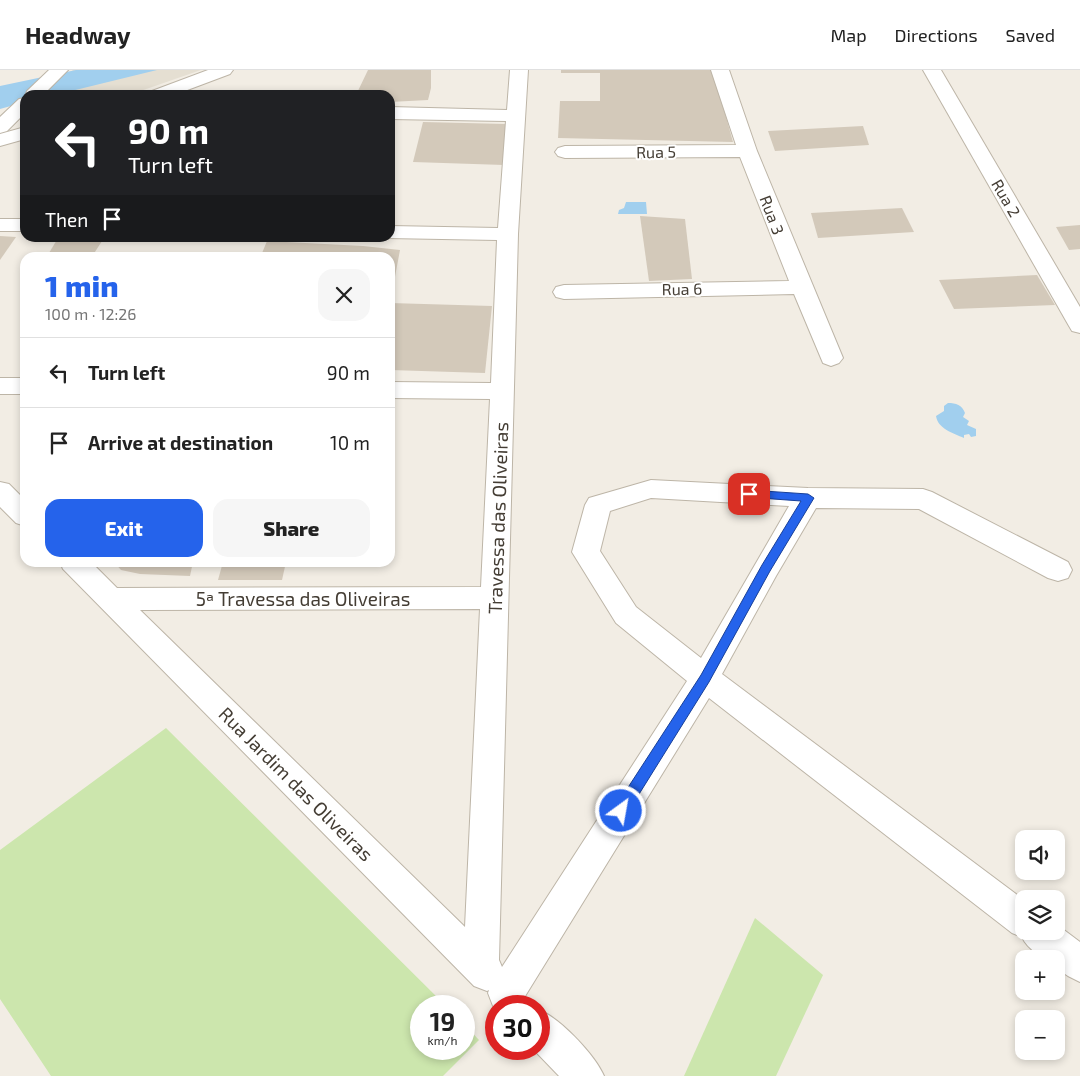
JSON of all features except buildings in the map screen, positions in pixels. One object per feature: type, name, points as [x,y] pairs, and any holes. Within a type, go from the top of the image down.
[{"type":"street","points":[[38,90],[58,70]]},
{"type":"street","points":[[171,90],[224,70]]},
{"type":"street","name":"Travessa das Oliveiras","points":[[480,966],[508,234],[519,70]]},
{"type":"street","name":"Rua 3","points":[[720,70],[747,151],[800,287],[831,358]]},
{"type":"street","name":"Rua 2","points":[[932,70],[1080,326]]},
{"type":"street","points":[[0,127],[20,108]]},
{"type":"street","points":[[395,113],[517,116]]},
{"type":"street","points":[[0,140],[20,134]]},
{"type":"street","name":"Rua 5","points":[[565,152],[747,151]]},
{"type":"street","points":[[0,225],[20,225]]},
{"type":"street","points":[[395,232],[508,234]]},
{"type":"street","name":"Rua 6","points":[[564,292],[800,287]]},
{"type":"street","points":[[0,386],[20,386]]},
{"type":"street","points":[[395,390],[503,392]]},
{"type":"street","points":[[1015,914],[705,678],[626,615],[586,552],[598,505],[651,488],[808,498],[923,499],[1058,570]]},
{"type":"street","points":[[0,492],[20,511]]},
{"type":"street","points":[[515,995],[705,678],[766,568],[808,498]]},
{"type":"street","name":"Rua Jardim das Oliveiras","points":[[78,567],[507,995]]},
{"type":"street","name":"5ª Travessa das Oliveiras","points":[[111,599],[495,598]]},
{"type":"street","points":[[1049,940],[1080,964]]},
{"type":"street","points":[[550,1039],[585,1076]]},
{"type":"shaded area","points":[[73,70],[201,70],[143,90],[52,90]]},
{"type":"green space","points":[[166,728],[435,995],[410,995],[410,1060],[459,1060],[443,1076],[51,1076],[0,999],[0,850]]},
{"type":"green space","points":[[755,918],[823,975],[776,1076],[684,1076]]},
{"type":"green space","points":[[475,1036],[479,1040],[475,1044]]},
{"type":"water","points":[[76,70],[157,70],[75,90],[20,90],[20,103],[0,109],[0,86]]},
{"type":"water","points":[[626,202],[646,202],[647,214],[618,214],[619,210],[624,208]]},
{"type":"water","points":[[948,403],[956,404],[962,408],[965,413],[963,417],[969,421],[967,425],[976,429],[976,436],[971,437],[969,434],[964,435],[964,438],[947,430],[940,424],[936,416],[944,411],[944,406]]},
{"type":"route","points":[[621,811],[705,678],[766,568],[808,498],[749,494]]}]
